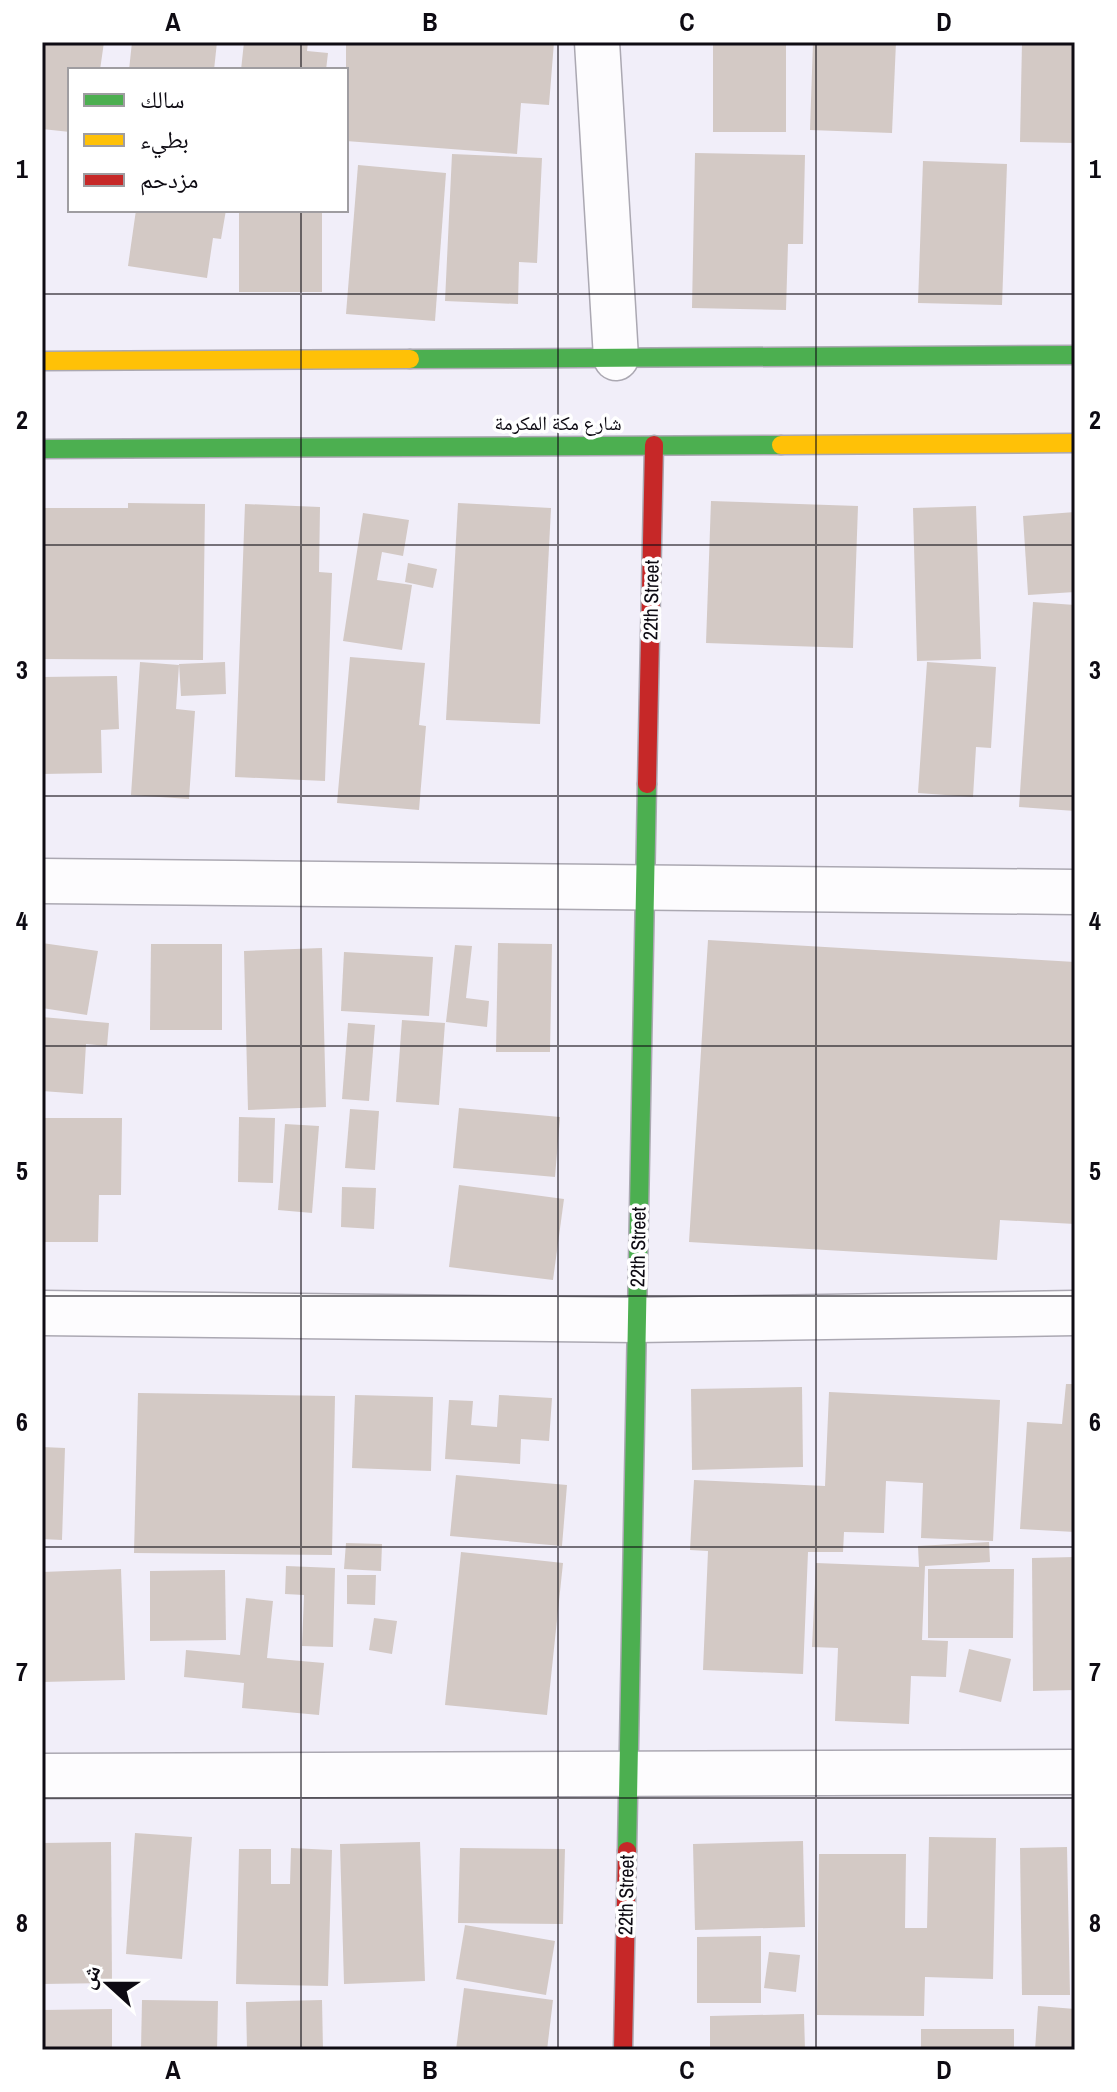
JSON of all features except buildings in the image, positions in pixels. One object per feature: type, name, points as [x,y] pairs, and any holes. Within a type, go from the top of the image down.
[{"type":"main road","points":[[42,361],[1075,355]]},
{"type":"main road","name":"شارع مكة المكرمة","points":[[42,449],[1075,443]]},
{"type":"main road","name":"22th Street","points":[[623,2050],[654,445]]},
{"type":"street","points":[[597,42],[616,358]]},
{"type":"street","points":[[42,881],[645,890],[1075,892]]},
{"type":"street","points":[[42,1313],[636,1320],[1075,1313]]},
{"type":"street","points":[[42,1776],[628,1777],[1075,1772]]},
{"type":"traffic: fast","points":[[410,359],[1075,355]]},
{"type":"traffic: fast","points":[[42,449],[781,445]]},
{"type":"traffic: fast","points":[[627,1851],[647,784]]},
{"type":"traffic: slow","points":[[42,361],[410,359]]},
{"type":"traffic: slow","points":[[781,445],[1075,443]]},
{"type":"traffic: jam","points":[[647,784],[654,445]]},
{"type":"traffic: jam","points":[[623,2050],[627,1851]]}]
